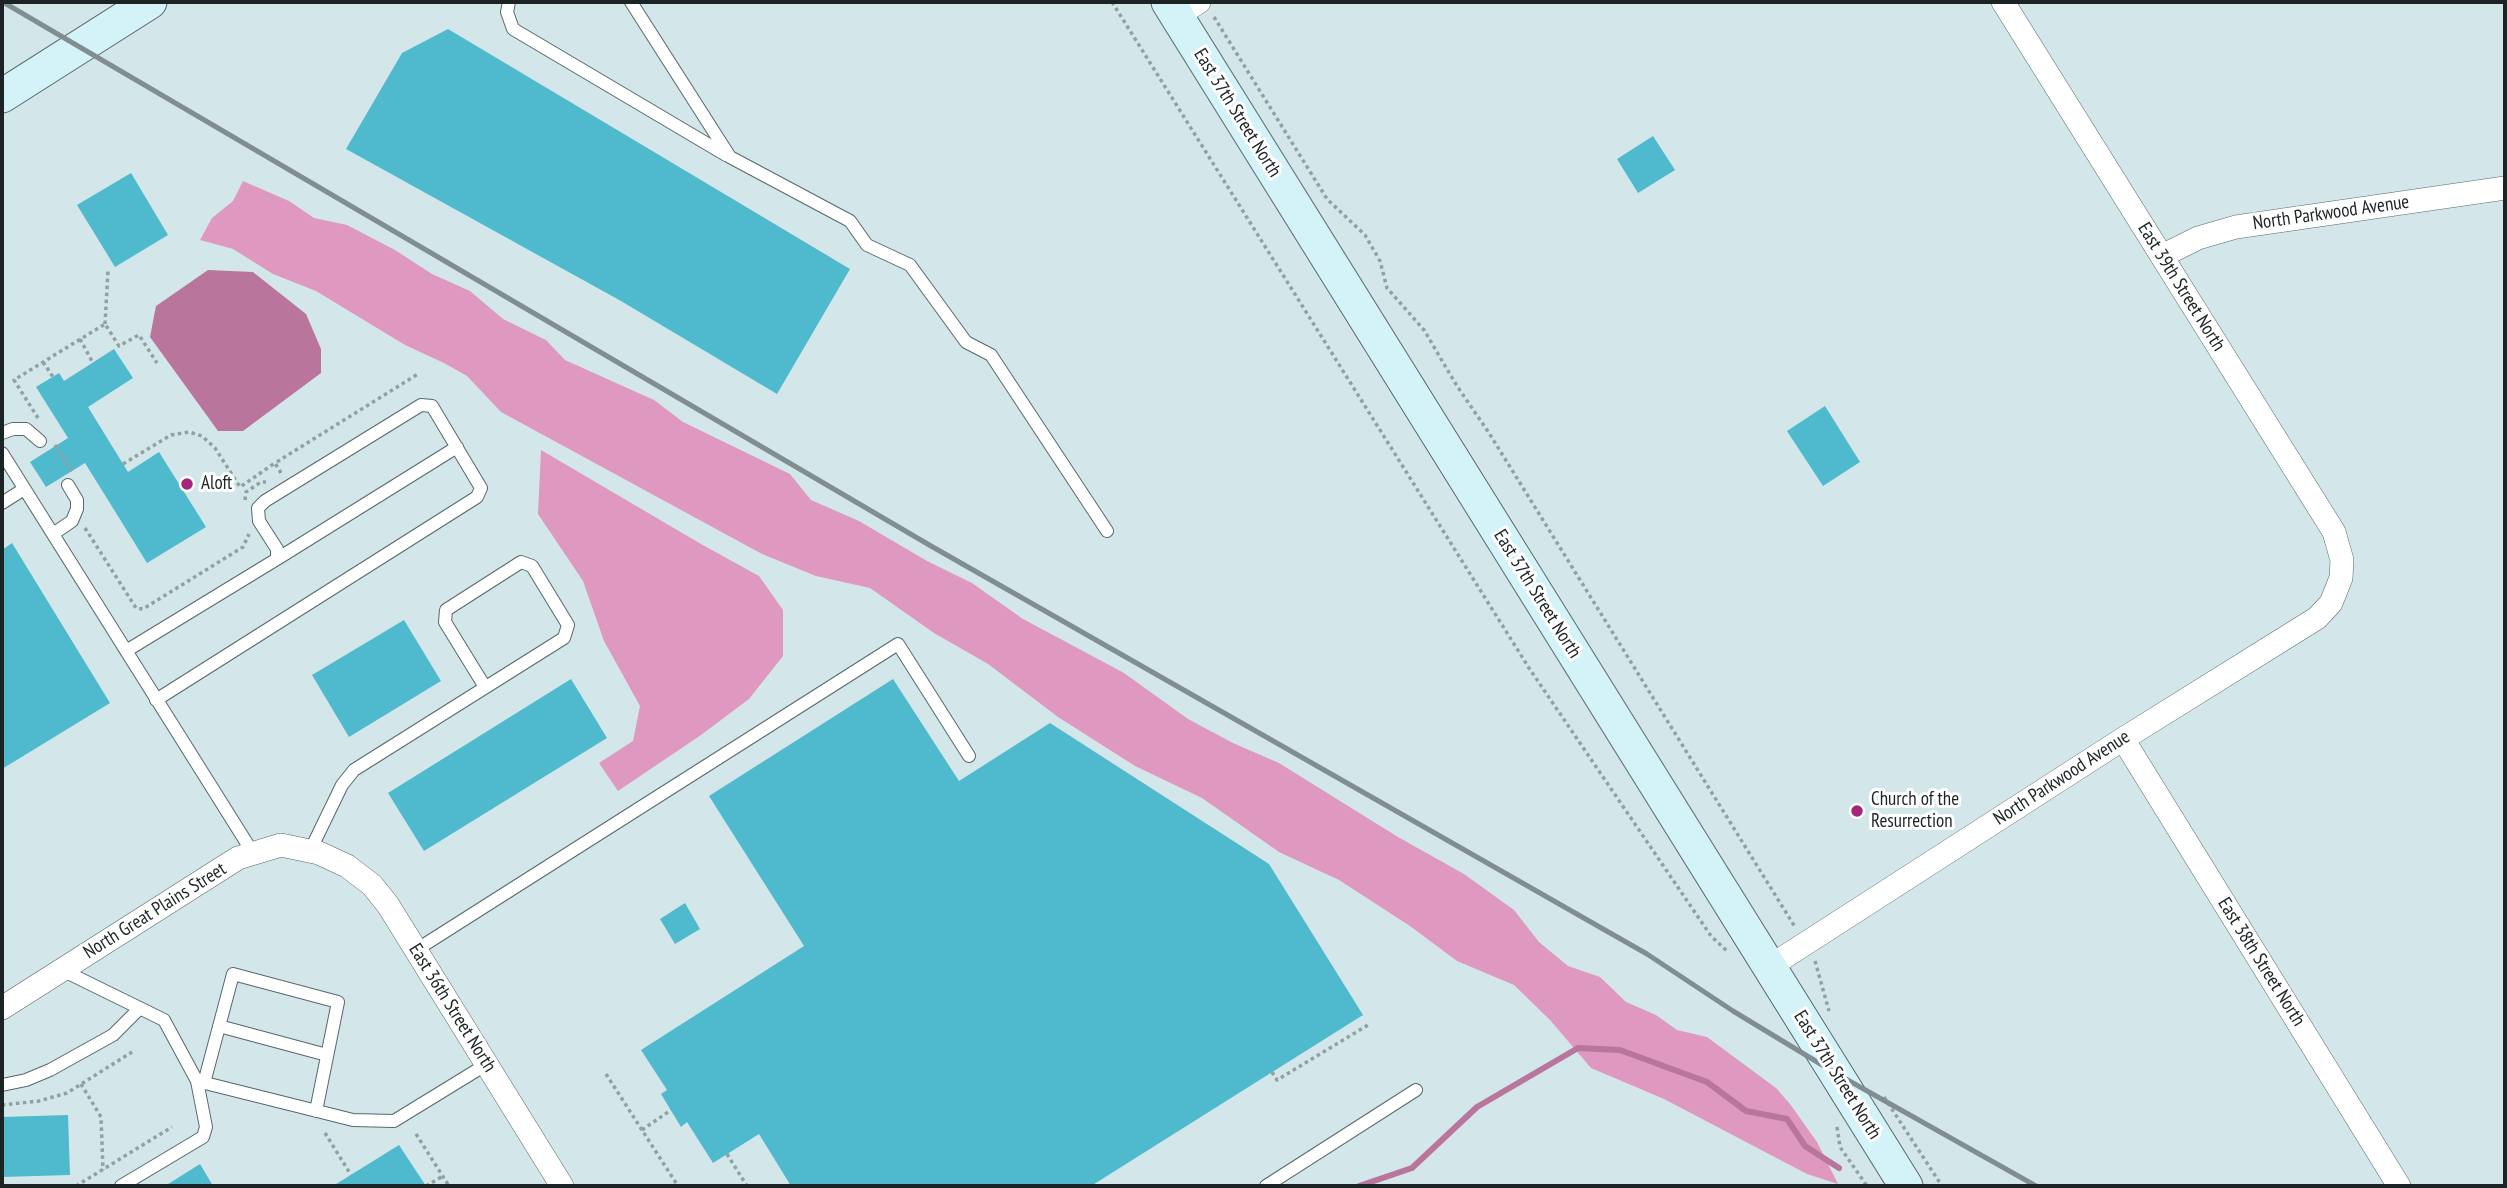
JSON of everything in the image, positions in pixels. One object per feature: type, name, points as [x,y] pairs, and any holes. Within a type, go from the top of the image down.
[{"type":"main road","points":[[2,96],[150,2]]},
{"type":"main road","name":"East 37th Street North","points":[[1189,8],[1769,967],[1906,1186]]},
{"type":"street","name":"East 39th Street North","points":[[2003,2],[2334,532],[2342,560],[2341,578]]},
{"type":"street","name":"North Parkwood Avenue","points":[[2162,256],[2197,238],[2236,227],[2505,188]]},
{"type":"street","name":"North Parkwood Avenue","points":[[1769,967],[2123,739],[2317,618],[2331,603],[2341,578]]},
{"type":"street","name":"East 38th Street North","points":[[2123,739],[2399,1186]]},
{"type":"street","name":"North Great Plains Street","points":[[2,1008],[238,858],[281,845],[314,852]]},
{"type":"street","name":"East 36th Street North","points":[[314,852],[348,866],[372,885],[416,950],[562,1186]]},
{"type":"lane","points":[[509,2],[508,12],[513,29],[730,157],[850,221],[867,245],[910,265],[966,342],[991,355],[1107,530]]},
{"type":"lane","points":[[631,2],[730,157]]},
{"type":"lane","points":[[156,700],[477,497],[481,488],[432,406],[421,405],[265,501],[258,508],[259,521],[277,549],[277,559]]},
{"type":"lane","points":[[2,433],[13,429],[26,429],[40,441]]},
{"type":"lane","points":[[126,651],[457,447]]},
{"type":"lane","points":[[2,453],[253,853]]},
{"type":"lane","points":[[52,534],[72,521],[77,509],[71,480]]},
{"type":"lane","points":[[2,503],[24,489]]},
{"type":"lane","points":[[314,852],[342,785],[355,770],[564,638],[568,625],[532,566],[522,562],[446,610],[444,622],[485,687]]},
{"type":"lane","points":[[416,950],[898,644],[969,756]]},
{"type":"lane","points":[[62,970],[164,1020],[200,1082],[206,1127],[203,1137],[121,1186]]},
{"type":"lane","points":[[200,1082],[233,974],[338,1002],[316,1111]]},
{"type":"lane","points":[[2,1085],[26,1080],[50,1070],[113,1035],[139,1009]]},
{"type":"lane","points":[[219,1027],[327,1055]]},
{"type":"lane","points":[[200,1082],[353,1120],[383,1123],[394,1121],[487,1064]]},
{"type":"lane","points":[[1266,1186],[1416,1090]]},
{"type":"path","points":[[1112,2],[1536,680],[1711,936],[1732,955]]},
{"type":"path","points":[[1189,8],[1327,198],[1365,235],[1380,261],[1387,288],[1424,330],[1757,862],[1814,958],[1830,1015]]},
{"type":"path","points":[[108,271],[104,324],[119,346],[139,335],[157,363]]},
{"type":"path","points":[[41,422],[14,380],[104,324]]},
{"type":"path","points":[[80,340],[93,363]]},
{"type":"path","points":[[43,362],[53,377]]},
{"type":"path","points":[[240,487],[418,374]]},
{"type":"path","points":[[123,464],[171,435],[189,432],[202,436],[215,448],[246,492]]},
{"type":"path","points":[[54,443],[71,480]]},
{"type":"path","points":[[275,463],[285,478]]},
{"type":"path","points":[[244,503],[246,492],[261,482],[269,481]]},
{"type":"path","points":[[83,524],[136,608],[143,608],[243,547],[249,531]]},
{"type":"path","points":[[1272,1072],[1277,1080],[1368,1025]]},
{"type":"path","points":[[2,1105],[31,1103],[58,1097],[132,1052]]},
{"type":"path","points":[[607,1074],[678,1186]]},
{"type":"path","points":[[81,1084],[101,1116],[103,1170]]},
{"type":"path","points":[[1880,1091],[1942,1186]]},
{"type":"path","points":[[642,1130],[671,1110]]},
{"type":"path","points":[[1836,1121],[1840,1147],[1867,1186]]},
{"type":"path","points":[[76,1186],[172,1127]]},
{"type":"path","points":[[325,1133],[351,1175]]},
{"type":"path","points":[[416,1134],[449,1186]]},
{"type":"path","points":[[727,1154],[747,1186]]},
{"type":"path","points":[[426,1186],[443,1176]]},
{"type":"shaded area","points":[[243,181],[289,201],[314,218],[347,225],[395,250],[432,274],[470,291],[503,319],[546,340],[565,360],[654,400],[683,422],[790,474],[811,500],[859,521],[927,561],[972,583],[1023,619],[1124,673],[1188,719],[1279,763],[1398,837],[1464,874],[1514,910],[1539,942],[1568,966],[1600,977],[1626,1002],[1656,1015],[1677,1030],[1707,1037],[1776,1088],[1817,1142],[1838,1184],[1807,1174],[1664,1099],[1591,1068],[1550,1020],[1514,985],[1457,961],[1410,926],[1339,880],[1279,852],[1202,798],[1135,766],[1058,717],[988,664],[934,633],[870,588],[816,576],[762,554],[501,412],[467,376],[405,345],[316,291],[273,274],[233,249],[200,240],[212,218],[233,201]]},
{"type":"shaded area","points":[[208,270],[253,272],[306,314],[321,349],[321,373],[243,431],[218,431],[150,337],[156,306]]},
{"type":"shaded area","points":[[541,450],[759,576],[783,610],[783,656],[749,699],[618,791],[599,763],[633,741],[640,706],[604,641],[583,581],[538,514]]},
{"type":"building","points":[[448,29],[850,269],[777,394],[621,301],[346,149],[402,53]]},
{"type":"building","points":[[1653,136],[1675,170],[1638,193],[1617,159]]},
{"type":"building","points":[[131,173],[168,235],[115,267],[77,205]]},
{"type":"building","points":[[114,349],[133,378],[88,407],[128,472],[159,452],[206,527],[147,563],[85,463],[46,487],[30,462],[68,438],[36,387],[59,373],[64,381]]},
{"type":"building","points":[[1825,406],[1860,462],[1823,486],[1787,431]]},
{"type":"building","points":[[12,543],[110,703],[2,769],[2,550]]},
{"type":"building","points":[[404,620],[441,681],[349,737],[312,675]]},
{"type":"building","points":[[571,679],[607,738],[424,851],[388,793]]},
{"type":"building","points":[[893,679],[959,781],[1050,723],[1269,864],[1363,1015],[1091,1186],[791,1186],[759,1134],[713,1163],[687,1122],[681,1127],[661,1094],[667,1090],[641,1050],[804,946],[709,796]]},
{"type":"building","points":[[685,903],[700,929],[675,944],[660,919]]},
{"type":"building","points":[[68,1115],[70,1175],[2,1177],[2,1117]]},
{"type":"building","points":[[399,1145],[426,1186],[333,1186]]},
{"type":"building","points":[[200,1164],[213,1186],[165,1186]]},
{"type":"waterway","points":[[1359,1186],[1412,1168],[1477,1107],[1578,1048],[1620,1050],[1707,1082],[1746,1111],[1787,1119],[1805,1146],[1839,1168]]},
{"type":"railway","points":[[3,2],[931,546],[1647,954],[1733,1011],[1837,1074],[2036,1186]]},
{"type":"place","name":"Aloft","points":[[187,484]]},
{"type":"place","name":"Church of the Resurrection","points":[[1857,811]]}]
